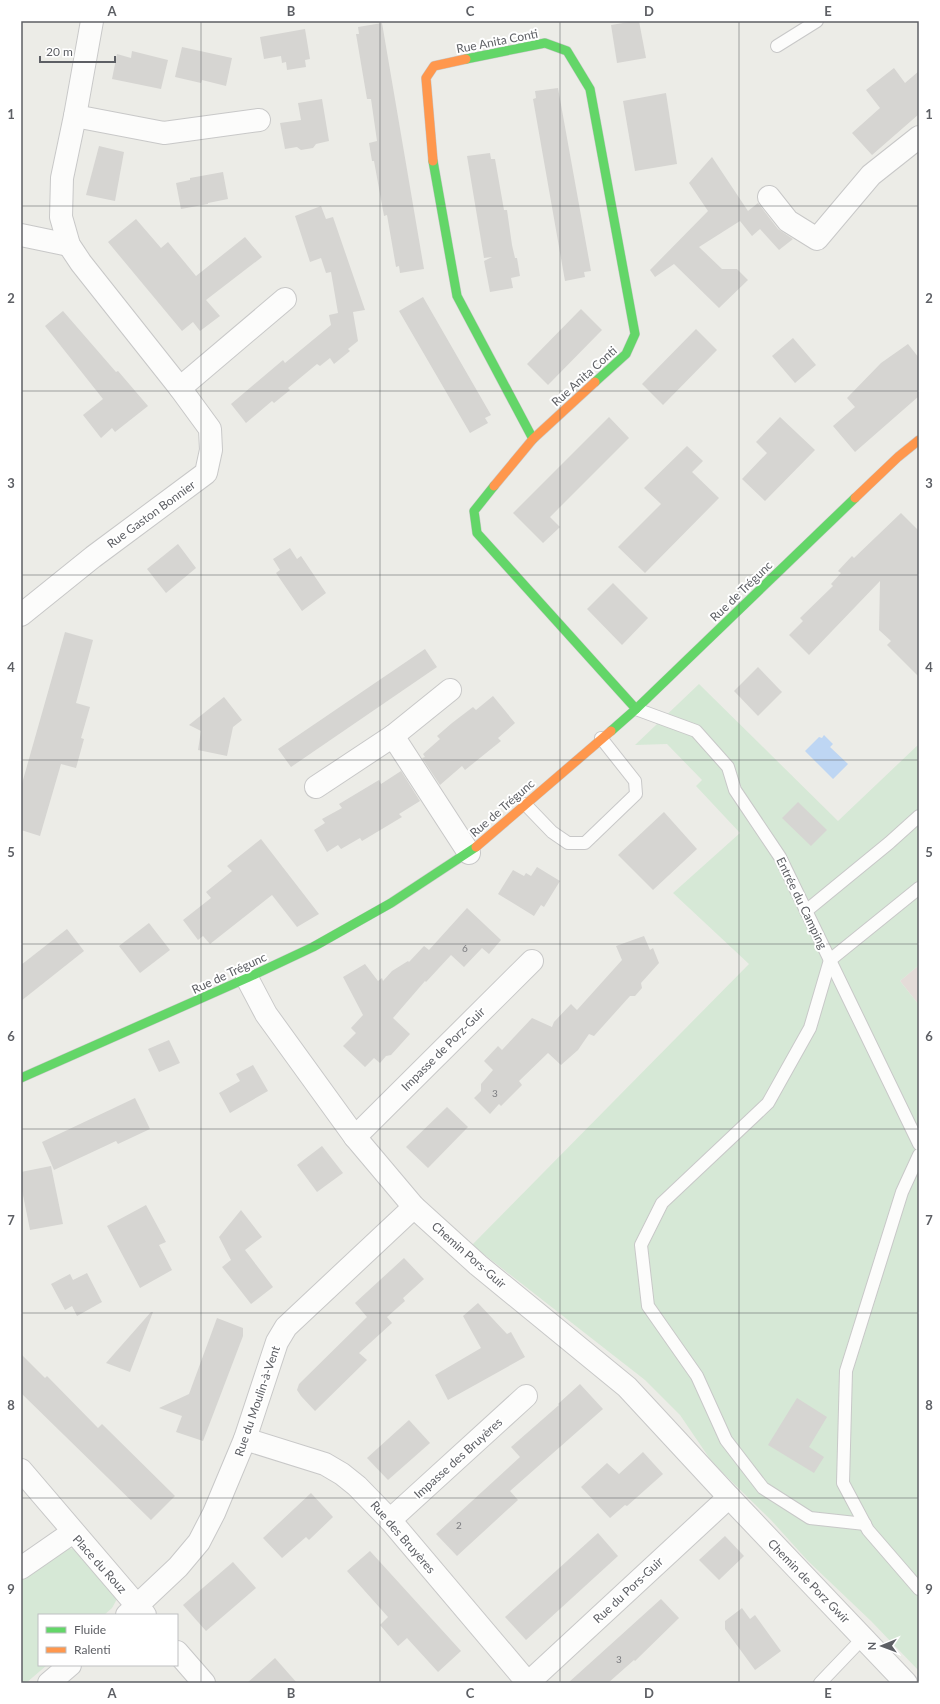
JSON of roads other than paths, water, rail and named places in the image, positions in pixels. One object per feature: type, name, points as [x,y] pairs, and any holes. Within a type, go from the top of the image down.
[{"type":"street","name":"Rue Gaston Bonnier","points":[[21,615],[93,557],[206,473],[212,450],[210,429],[180,388],[68,245],[60,217],[62,178],[76,116],[92,24]]},
{"type":"street","name":"Rue Anita Conti","points":[[533,439],[457,296],[434,170],[426,78],[434,66],[545,43],[567,51],[590,89],[635,334],[626,354],[533,439],[474,511],[477,533],[636,709]]},
{"type":"street","points":[[76,116],[164,133],[259,120]]},
{"type":"street","points":[[769,197],[788,221],[817,239],[871,175],[919,137]]},
{"type":"street","points":[[21,235],[68,245]]},
{"type":"street","points":[[180,388],[285,299]]},
{"type":"street","name":"Rue de Trégunc","points":[[21,1078],[247,978],[313,947],[391,903],[469,853],[636,709],[892,463],[919,440]]},
{"type":"street","points":[[316,787],[393,736],[450,690]]},
{"type":"street","points":[[393,736],[469,853]]},
{"type":"street","name":"Impasse de Porz-Guir","points":[[355,1137],[532,961]]},
{"type":"street","name":"Chemin Pors-Guir","points":[[247,978],[266,1014],[355,1137],[414,1207],[478,1264],[627,1387],[729,1497]]},
{"type":"street","name":"Rue du Moulin-à-Vent","points":[[136,1612],[199,1542],[214,1513],[245,1439],[277,1342],[286,1327],[414,1207]]},
{"type":"street","name":"Impasse des Bruyères","points":[[390,1520],[526,1396]]},
{"type":"street","name":"Rue des Bruyères","points":[[245,1439],[309,1459],[337,1471],[357,1486],[390,1520],[528,1683]]},
{"type":"street","points":[[21,1470],[74,1532]]},
{"type":"street","name":"Chemin de Porz Gwir","points":[[729,1497],[906,1683]]},
{"type":"street","name":"Rue du Pors-Guir","points":[[528,1683],[729,1497]]},
{"type":"street","name":"Place du Rouz","points":[[21,1568],[74,1532],[136,1612]]},
{"type":"street","points":[[178,1653],[204,1683]]},
{"type":"street","points":[[49,1683],[69,1666]]},
{"type":"lane","points":[[777,46],[817,21]]},
{"type":"lane","name":"Entrée du Camping","points":[[636,709],[696,731],[728,767],[735,790],[780,857],[919,1144]]},
{"type":"lane","points":[[525,804],[552,832],[568,843],[585,843],[636,794],[635,781],[601,738]]},
{"type":"lane","points":[[806,911],[889,843],[919,816]]},
{"type":"lane","points":[[865,1524],[810,1518],[763,1488],[726,1440],[697,1376],[648,1306],[641,1244],[662,1203],[768,1103],[810,1028],[830,960],[919,888]]},
{"type":"lane","points":[[919,1155],[902,1192],[846,1371],[843,1483],[868,1530],[919,1589]]},
{"type":"lane","points":[[820,1683],[863,1638]]},
{"type":"water","points":[[824,735],[833,744],[830,747],[848,764],[833,779],[805,751],[819,737],[822,738]]}]
